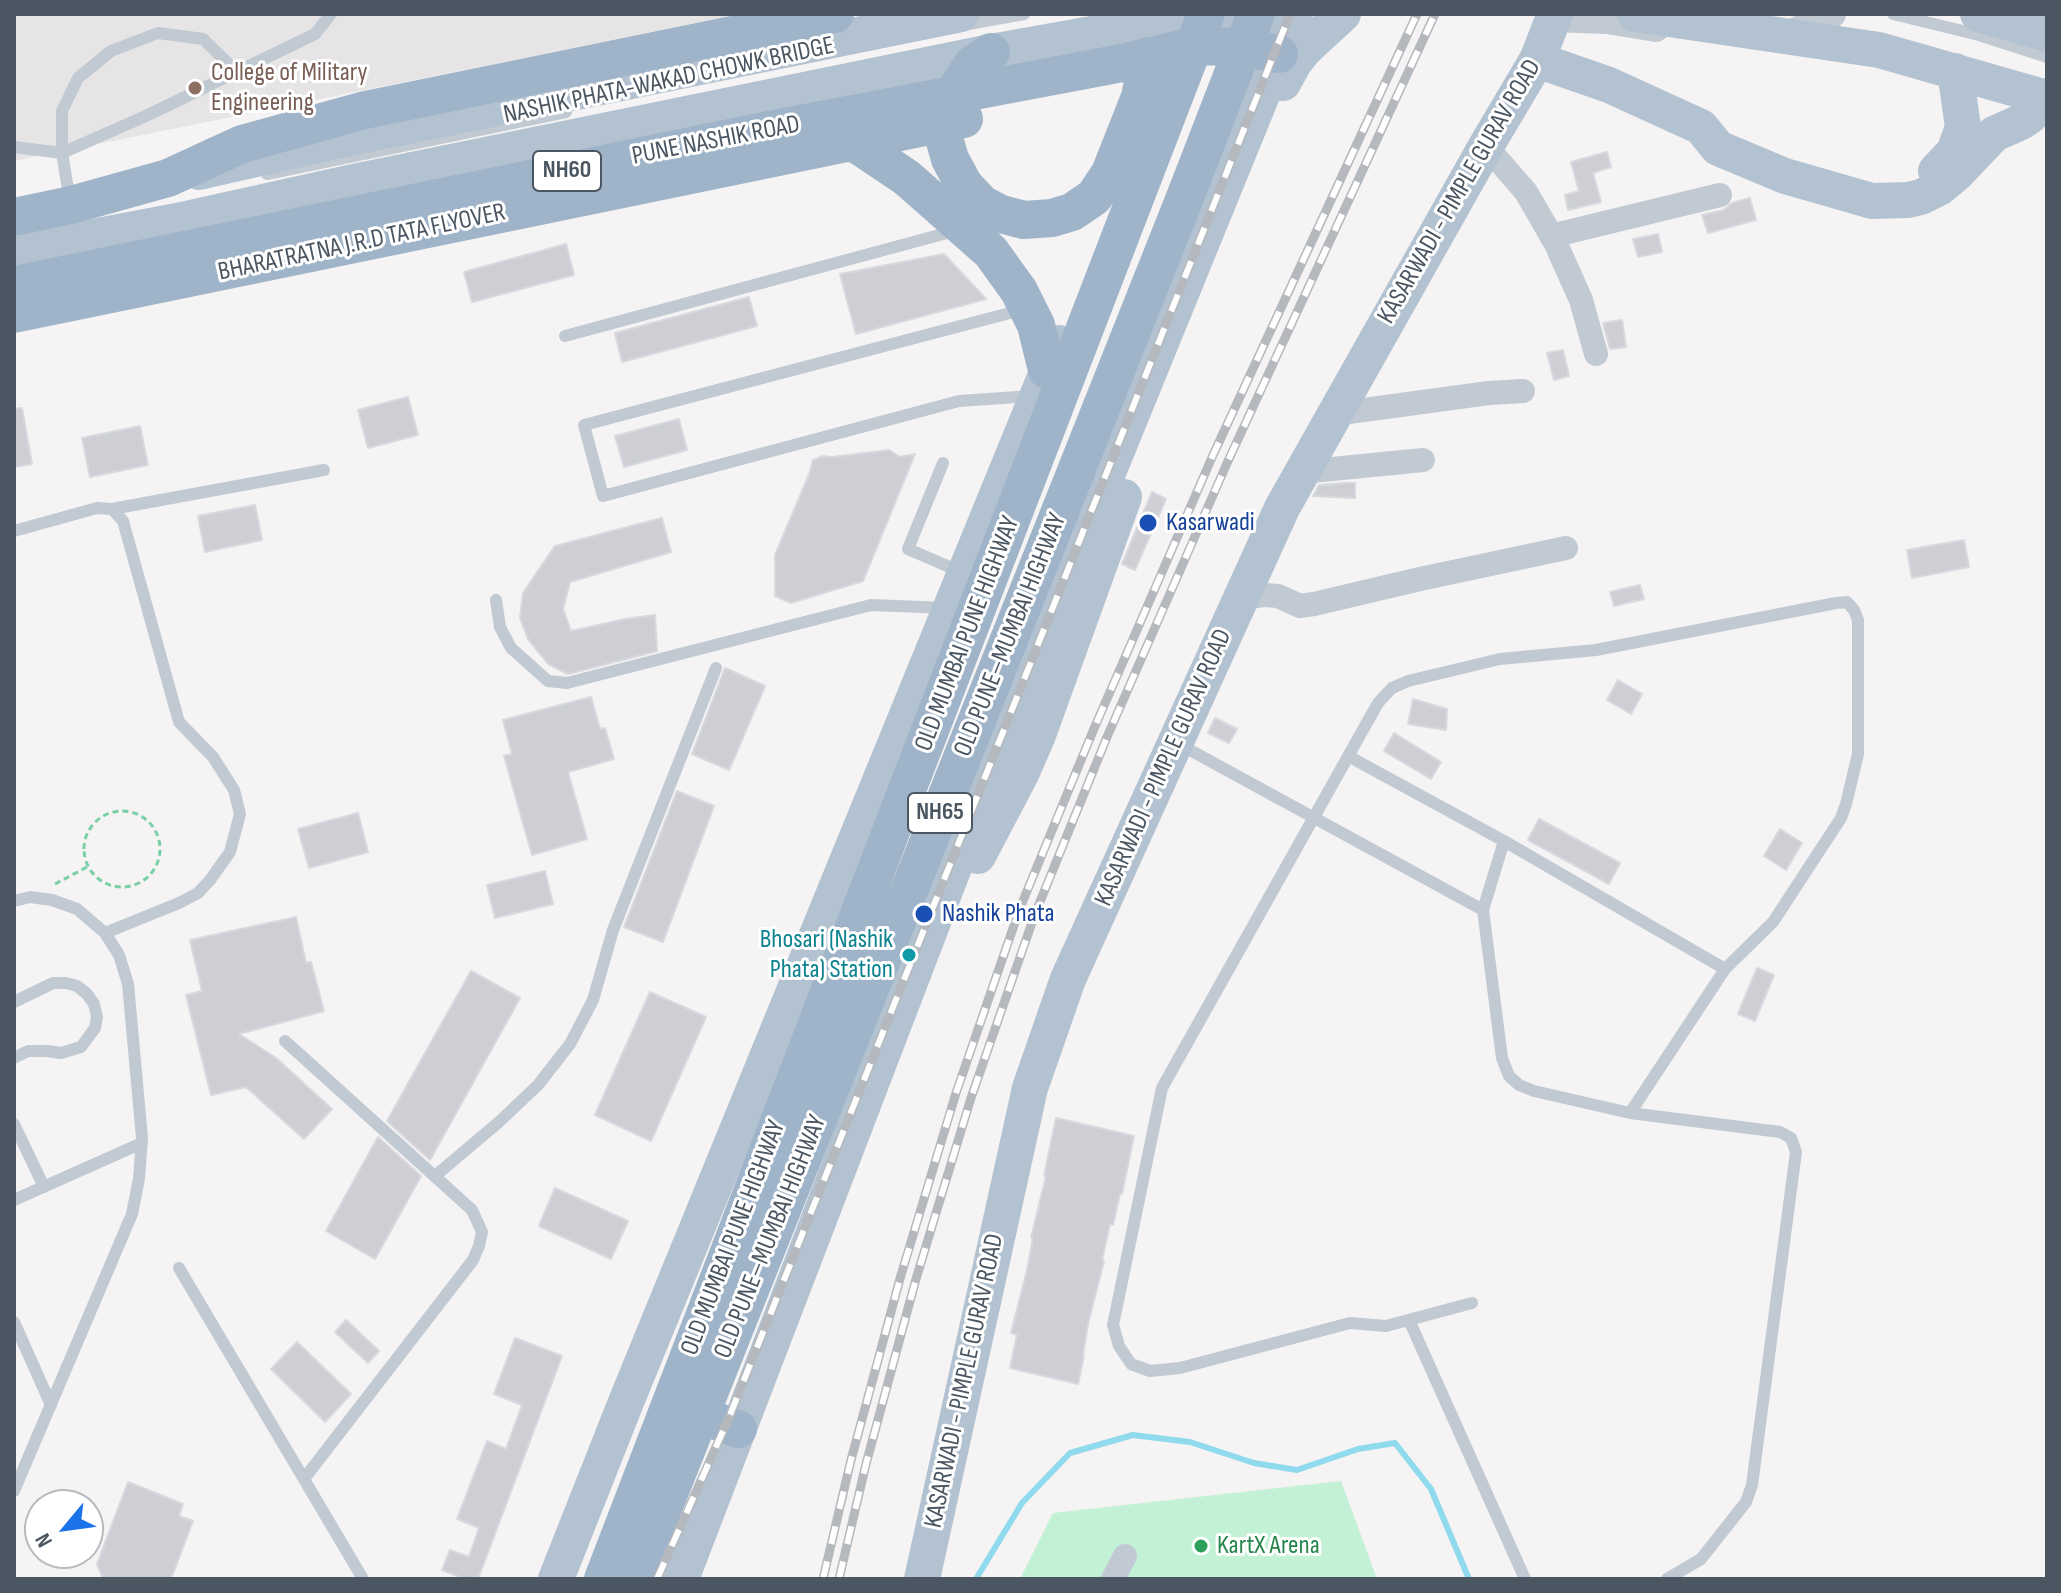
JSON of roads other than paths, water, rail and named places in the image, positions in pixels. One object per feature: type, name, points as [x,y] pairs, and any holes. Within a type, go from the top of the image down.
[{"type":"highway","points":[[14,217],[168,178],[242,144],[365,110],[835,14]]},
{"type":"highway","name":"BHARATRATNA J.R.D TATA FLYOVER","points":[[14,314],[1083,95],[1129,79],[1165,59],[1198,28],[1220,40]]},
{"type":"highway","points":[[1140,97],[1220,40]]},
{"type":"highway","name":"PUNE NASHIK ROAD","points":[[14,285],[1220,40]]},
{"type":"highway","name":"OLD PUNE–MUMBAI HIGHWAY","points":[[635,1579],[1228,84],[1220,40]]},
{"type":"highway","name":"OLD MUMBAI PUNE HIGHWAY","points":[[603,1579],[1220,40]]},
{"type":"highway","points":[[991,52],[972,65],[956,90],[947,112],[944,138],[950,159],[964,185],[982,204],[1001,214],[1024,220],[1052,218],[1072,212],[1094,197],[1110,173],[1140,97],[1148,56]]},
{"type":"highway","points":[[768,130],[818,135],[858,145],[907,178],[991,252],[1019,291],[1036,325],[1042,383]]},
{"type":"highway","points":[[700,1415],[738,1429]]},
{"type":"main road","points":[[168,178],[344,139],[961,14]]},
{"type":"main road","points":[[14,252],[991,52],[1131,27],[1220,40],[1295,14]]},
{"type":"main road","points":[[943,896],[973,865],[1038,735],[1135,465],[1286,77],[1305,49],[1343,14]]},
{"type":"main road","points":[[1537,60],[1609,85],[1701,127],[1718,148],[1785,176],[1872,201],[1901,202],[1930,194],[1948,182],[1994,134],[2030,116],[2045,97],[1879,50],[1635,14]]},
{"type":"main road","points":[[1978,14],[2047,34]]},
{"type":"main road","name":"KASARWADI - PIMPLE GURAV ROAD","points":[[922,1579],[1030,1088],[1068,979],[1282,508],[1537,60],[1554,16]]},
{"type":"main road","points":[[556,1579],[1042,383],[1140,157],[1220,40]]},
{"type":"main road","points":[[681,1579],[1111,465],[1220,40]]},
{"type":"main road","points":[[1701,127],[1725,125],[1785,153],[1871,182],[1915,182],[1944,164],[1959,141],[1963,127],[1955,71]]},
{"type":"street","points":[[1554,16],[1607,20],[1734,41],[1776,41],[1822,20],[1834,21]]},
{"type":"street","points":[[1486,146],[1526,192],[1551,236],[1581,300],[1596,354]]},
{"type":"street","points":[[1551,236],[1720,195]]},
{"type":"street","points":[[1334,414],[1523,391]]},
{"type":"street","points":[[1302,472],[1423,460]]},
{"type":"street","points":[[1240,599],[1264,595],[1278,596],[1300,606],[1314,604],[1566,548]]},
{"type":"street","points":[[1113,1579],[1125,1556]]},
{"type":"lane","points":[[14,147],[62,153],[315,34],[331,14]]},
{"type":"lane","name":"NASHIK PHATA-WAKAD CHOWK BRIDGE","points":[[823,55],[1024,14]]},
{"type":"lane","points":[[1893,14],[1979,35],[2047,57]]},
{"type":"lane","points":[[1795,21],[1834,21]]},
{"type":"lane","points":[[71,205],[62,153],[62,111],[78,78],[111,51],[158,33],[203,39],[237,72]]},
{"type":"lane","points":[[1865,34],[1895,41]]},
{"type":"lane","name":"NASHIK PHATA-WAKAD CHOWK BRIDGE","points":[[233,166],[264,175],[581,109]]},
{"type":"lane","name":"NASHIK PHATA-WAKAD CHOWK BRIDGE","points":[[238,207],[266,189],[570,124]]},
{"type":"lane","points":[[565,336],[964,228]]},
{"type":"lane","points":[[1028,308],[584,425],[603,496],[959,401],[1042,383]]},
{"type":"lane","points":[[943,463],[908,549],[964,573]]},
{"type":"lane","points":[[14,531],[97,508],[112,509],[324,470]]},
{"type":"lane","points":[[105,933],[198,893],[230,852],[240,814],[234,790],[213,757],[179,722],[123,521],[112,509]]},
{"type":"lane","points":[[496,600],[500,627],[511,648],[548,681],[567,683],[871,605],[950,608]]},
{"type":"lane","points":[[1472,1303],[1386,1326],[1350,1323],[1180,1368],[1150,1371],[1131,1364],[1119,1346],[1113,1325],[1162,1088],[1378,703],[1392,688],[1408,681],[1500,659],[1596,650],[1847,602],[1858,620],[1858,754],[1841,818],[1773,922],[1725,969],[1630,1113]]},
{"type":"lane","points":[[435,1176],[538,1085],[570,1044],[593,1000],[613,930],[716,668]]},
{"type":"lane","points":[[1176,742],[1483,910]]},
{"type":"lane","points":[[1348,756],[1504,841],[1725,969]]},
{"type":"lane","points":[[1504,841],[1483,910],[1502,1058],[1509,1076],[1519,1085],[1534,1091],[1630,1113],[1780,1132],[1791,1138],[1796,1152],[1752,1485],[1746,1502],[1701,1559],[1667,1579]]},
{"type":"lane","points":[[14,901],[30,897],[52,900],[77,909],[105,933],[119,955],[128,984],[142,1143],[132,1214],[14,1491]]},
{"type":"lane","points":[[14,1002],[53,983],[66,983],[77,986],[87,994],[94,1004],[97,1017],[95,1028],[81,1047],[61,1053],[28,1051],[14,1058]]},
{"type":"lane","points":[[285,1041],[472,1210],[482,1232],[473,1260],[304,1479]]},
{"type":"lane","points":[[14,1124],[44,1187]]},
{"type":"lane","points":[[14,1200],[142,1143]]},
{"type":"lane","points":[[179,1268],[363,1579]]},
{"type":"lane","points":[[1409,1320],[1525,1579]]},
{"type":"lane","points":[[14,1322],[51,1405]]},
{"type":"waterway","points":[[976,1579],[1022,1503],[1070,1453],[1133,1435],[1190,1442],[1254,1463],[1297,1470],[1358,1449],[1395,1443],[1431,1489],[1469,1579]]},
{"type":"railway","points":[[657,1579],[728,1420],[1290,14]]},
{"type":"railway","points":[[823,1579],[851,1460],[901,1275],[956,1093],[1020,908],[1213,455],[1417,14]]},
{"type":"railway","points":[[839,1579],[866,1464],[916,1279],[971,1098],[1035,914],[1107,737],[1228,461],[1435,14]]},
{"type":"place","name":"College of Military Engineering","points":[[195,88]]},
{"type":"place","name":"Kasarwadi","points":[[1148,523]]},
{"type":"place","name":"Nashik Phata","points":[[924,914]]},
{"type":"place","name":"Bhosari (Nashik Phata) Station","points":[[909,955]]},
{"type":"place","name":"KartX Arena","points":[[1201,1546]]}]
